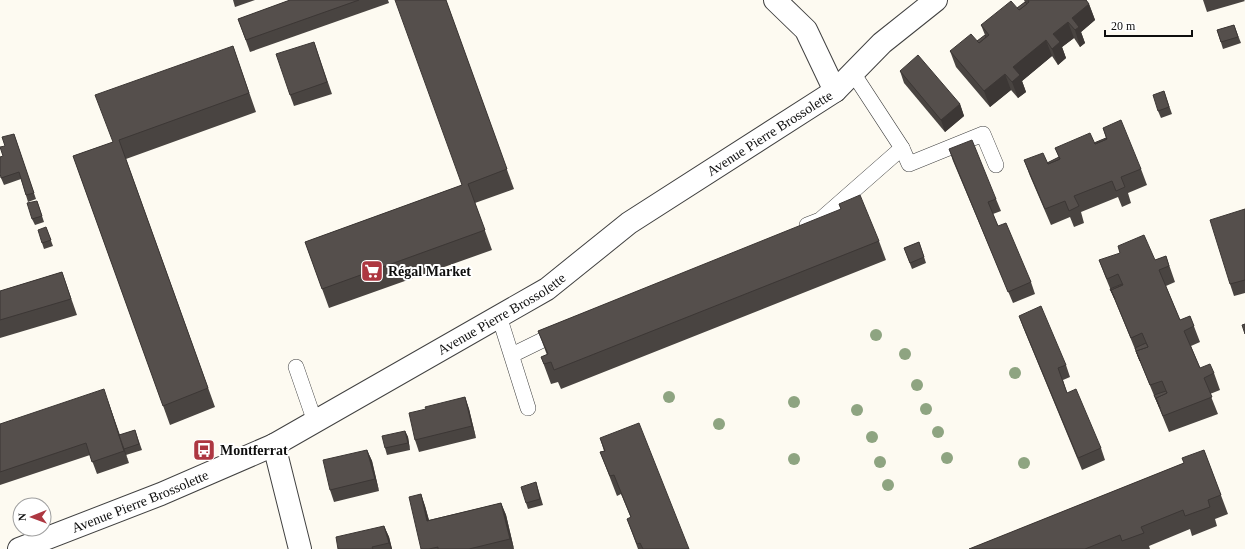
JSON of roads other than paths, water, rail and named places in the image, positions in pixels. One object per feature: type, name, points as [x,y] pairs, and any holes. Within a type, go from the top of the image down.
[{"type":"street","points":[[775,0],[806,30],[836,90]]},
{"type":"street","name":"Avenue Pierre Brossolette","points":[[19,549],[161,494],[274,445],[546,288],[629,224],[836,90],[882,43],[936,0]]},
{"type":"street","points":[[274,445],[298,549]]},
{"type":"lane","points":[[853,73],[902,148],[909,164],[983,134],[996,165]]},
{"type":"lane","points":[[791,232],[820,220],[902,148]]},
{"type":"lane","points":[[499,316],[528,408]]},
{"type":"lane","points":[[512,355],[575,325]]},
{"type":"lane","points":[[296,367],[315,422]]},
{"type":"place","name":"Régal Market","points":[[372,271]]},
{"type":"place","name":"Montferrat","points":[[204,450]]}]
